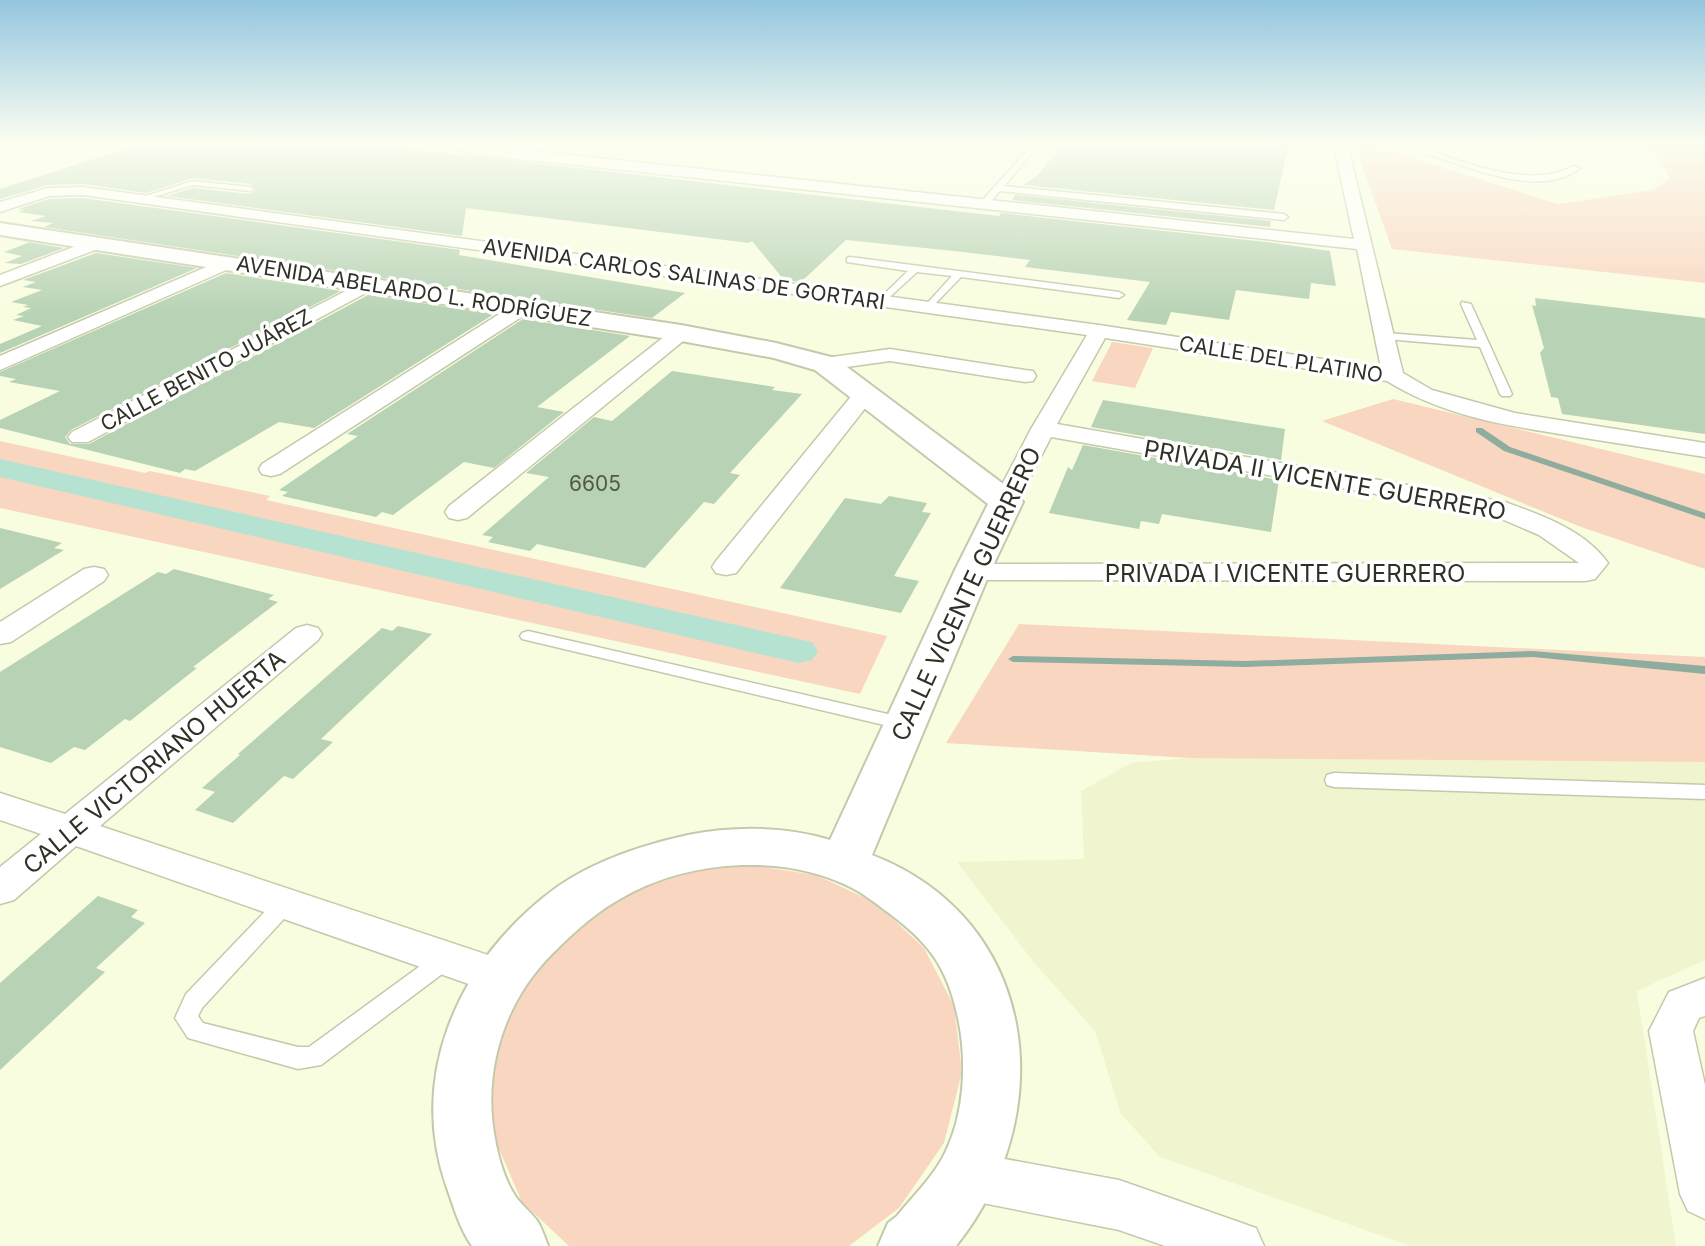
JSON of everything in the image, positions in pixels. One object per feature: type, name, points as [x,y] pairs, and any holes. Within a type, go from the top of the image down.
[{"type":"street","name":"AVENIDA CARLOS SALINAS DE GORTARI","points":[[0,206],[20,201]]},
{"type":"street","name":"AVENIDA CARLOS SALINAS DE GORTARI","points":[[156,201],[1099,331]]},
{"type":"street","points":[[947,201],[1363,246]]},
{"type":"street","points":[[1353,201],[1380,303],[1393,376]]},
{"type":"street","name":"AVENIDA ABELARDO L. RODRÍGUEZ","points":[[0,229],[681,333],[776,351],[825,364],[1006,502]]},
{"type":"street","points":[[0,281],[97,243]]},
{"type":"street","points":[[0,364],[227,263]]},
{"type":"street","name":"CALLE BENITO JUÁREZ","points":[[80,436],[369,284]]},
{"type":"street","points":[[271,469],[522,308]]},
{"type":"street","name":"CALLE DEL PLATINO","points":[[1099,331],[1393,376],[1424,395],[1464,408],[1515,420],[1705,450]]},
{"type":"street","name":"CALLE VICENTE GUERRERO","points":[[844,862],[972,572],[1043,429],[1099,331]]},
{"type":"street","points":[[458,512],[681,333]]},
{"type":"street","name":"AVENIDA ABELARDO L. RODRÍGUEZ","points":[[825,364],[890,355],[1025,376]]},
{"type":"street","points":[[726,567],[866,393]]},
{"type":"street","name":"PRIVADA II VICENTE GUERRERO","points":[[1043,429],[1496,508],[1547,526],[1580,548],[1594,563]]},
{"type":"street","name":"PRIVADA I VICENTE GUERRERO","points":[[972,572],[1585,573],[1594,563]]},
{"type":"street","points":[[0,635],[94,575]]},
{"type":"street","name":"CALLE VICTORIANO HUERTA","points":[[0,889],[307,634]]},
{"type":"street","points":[[0,806],[500,977]]},
{"type":"street","points":[[515,1246],[491,1218],[466,1156],[460,1093],[472,1032],[500,977],[543,925],[597,886],[658,860],[721,847],[784,848],[844,862],[898,889],[943,928],[976,979],[993,1040],[991,1107],[967,1176],[920,1239],[911,1246]]},
{"type":"street","points":[[1705,996],[1685,1005],[1671,1031],[1705,1194]]},
{"type":"street","points":[[967,1176],[1119,1205],[1238,1246]]},
{"type":"lane","points":[[983,205],[986,201]]},
{"type":"lane","points":[[1128,201],[1284,217]]},
{"type":"lane","points":[[850,260],[1119,295]]},
{"type":"lane","points":[[882,301],[915,269]]},
{"type":"lane","points":[[928,308],[959,274]]},
{"type":"lane","points":[[1466,304],[1506,394]]},
{"type":"lane","points":[[1386,335],[1484,344]]},
{"type":"lane","points":[[528,636],[905,724]]},
{"type":"lane","points":[[1334,780],[1705,792]]},
{"type":"lane","points":[[285,904],[194,1001],[186,1018],[196,1031],[298,1058],[313,1057],[446,959]]},
{"type":"shaded area","points":[[1375,201],[1549,201],[1558,204],[1577,201],[1705,201],[1705,283],[1392,249]]},
{"type":"shaded area","points":[[1112,342],[1153,348],[1135,388],[1092,381]]},
{"type":"shaded area","points":[[1393,399],[1705,474],[1705,569],[1581,527],[1322,421]]},
{"type":"shaded area","points":[[0,441],[145,473],[150,471],[270,496],[266,500],[887,636],[860,694],[0,508]]},
{"type":"shaded area","points":[[1019,624],[1705,657],[1705,762],[1189,758],[946,743]]},
{"type":"shaded area","points":[[1705,755],[1705,960],[1637,991],[1676,1246],[1410,1246],[1160,1157],[1121,1114],[1095,1031],[1036,965],[957,862],[1084,859],[1081,791],[1131,763],[1189,758]]},
{"type":"shaded area","points":[[750,865],[816,875],[876,903],[924,948],[954,1006],[962,1072],[944,1143],[899,1208],[849,1246],[569,1246],[522,1202],[493,1135],[491,1065],[516,996],[560,940],[617,898],[683,873]]},
{"type":"building","points":[[42,201],[106,201],[460,250],[459,255],[685,293],[652,318],[44,227],[53,223],[31,221],[46,216],[18,212],[24,210],[18,209]]},
{"type":"building","points":[[205,201],[869,201],[999,216],[1001,213],[1330,251],[1336,286],[1311,283],[1309,299],[1236,290],[1229,320],[1171,312],[1166,325],[1127,320],[1150,282],[1025,267],[1030,260],[846,240],[801,282],[784,280],[752,241],[749,243],[466,208],[462,236]]},
{"type":"building","points":[[1023,201],[1076,201],[1271,221],[1270,227]]},
{"type":"building","points":[[1185,201],[1276,201],[1274,210]]},
{"type":"building","points":[[29,242],[64,248],[21,264],[5,263],[22,256],[4,252]]},
{"type":"building","points":[[96,253],[197,268],[0,353],[0,344],[42,326],[13,320],[24,316],[16,315],[31,308],[11,302],[42,290],[23,287],[36,282],[23,280]]},
{"type":"building","points":[[226,273],[341,291],[71,430],[65,437],[70,444],[89,444],[368,295],[494,314],[314,428],[279,422],[195,471],[185,469],[180,473],[0,428],[0,420],[60,391],[9,382],[16,379],[0,376],[0,372]]},
{"type":"building","points":[[1535,298],[1705,318],[1705,434],[1562,414],[1558,398],[1551,397],[1540,353],[1544,348],[1532,305],[1536,306]]},
{"type":"building","points":[[523,319],[630,336],[537,407],[564,412],[494,468],[464,462],[393,515],[382,512],[376,517],[282,496],[288,492],[279,490],[358,436],[347,434]]},
{"type":"building","points":[[672,371],[775,387],[772,390],[802,394],[730,473],[740,475],[714,504],[704,502],[645,568],[537,544],[530,551],[488,542],[493,537],[482,535],[549,477],[526,473],[594,417],[612,421]]},
{"type":"building","points":[[1103,400],[1285,429],[1281,460],[1091,427]]},
{"type":"building","points":[[1083,445],[1279,480],[1271,532],[1162,514],[1159,524],[1141,521],[1139,529],[1049,513],[1068,467],[1072,470]]},
{"type":"building","points":[[889,496],[927,503],[922,512],[931,513],[894,576],[919,581],[901,613],[780,588],[845,498],[881,504]]},
{"type":"building","points":[[0,528],[62,543],[54,548],[64,550],[0,589]]},
{"type":"building","points":[[174,569],[274,595],[268,599],[278,602],[193,667],[197,668],[130,721],[125,719],[85,750],[74,747],[51,763],[0,747],[0,672],[158,572],[166,574]]},
{"type":"building","points":[[398,626],[432,634],[321,739],[333,742],[293,779],[284,776],[233,823],[195,810],[215,792],[202,788],[240,755],[238,754],[382,628],[392,631]]},
{"type":"building","points":[[98,896],[138,910],[131,917],[145,923],[96,968],[105,972],[0,1070],[0,983]]},
{"type":"waterway","points":[[1479,430],[1507,449],[1705,516]]},
{"type":"waterway","points":[[0,468],[798,651]]},
{"type":"waterway","points":[[1013,659],[1245,664],[1533,654],[1705,670]]}]
